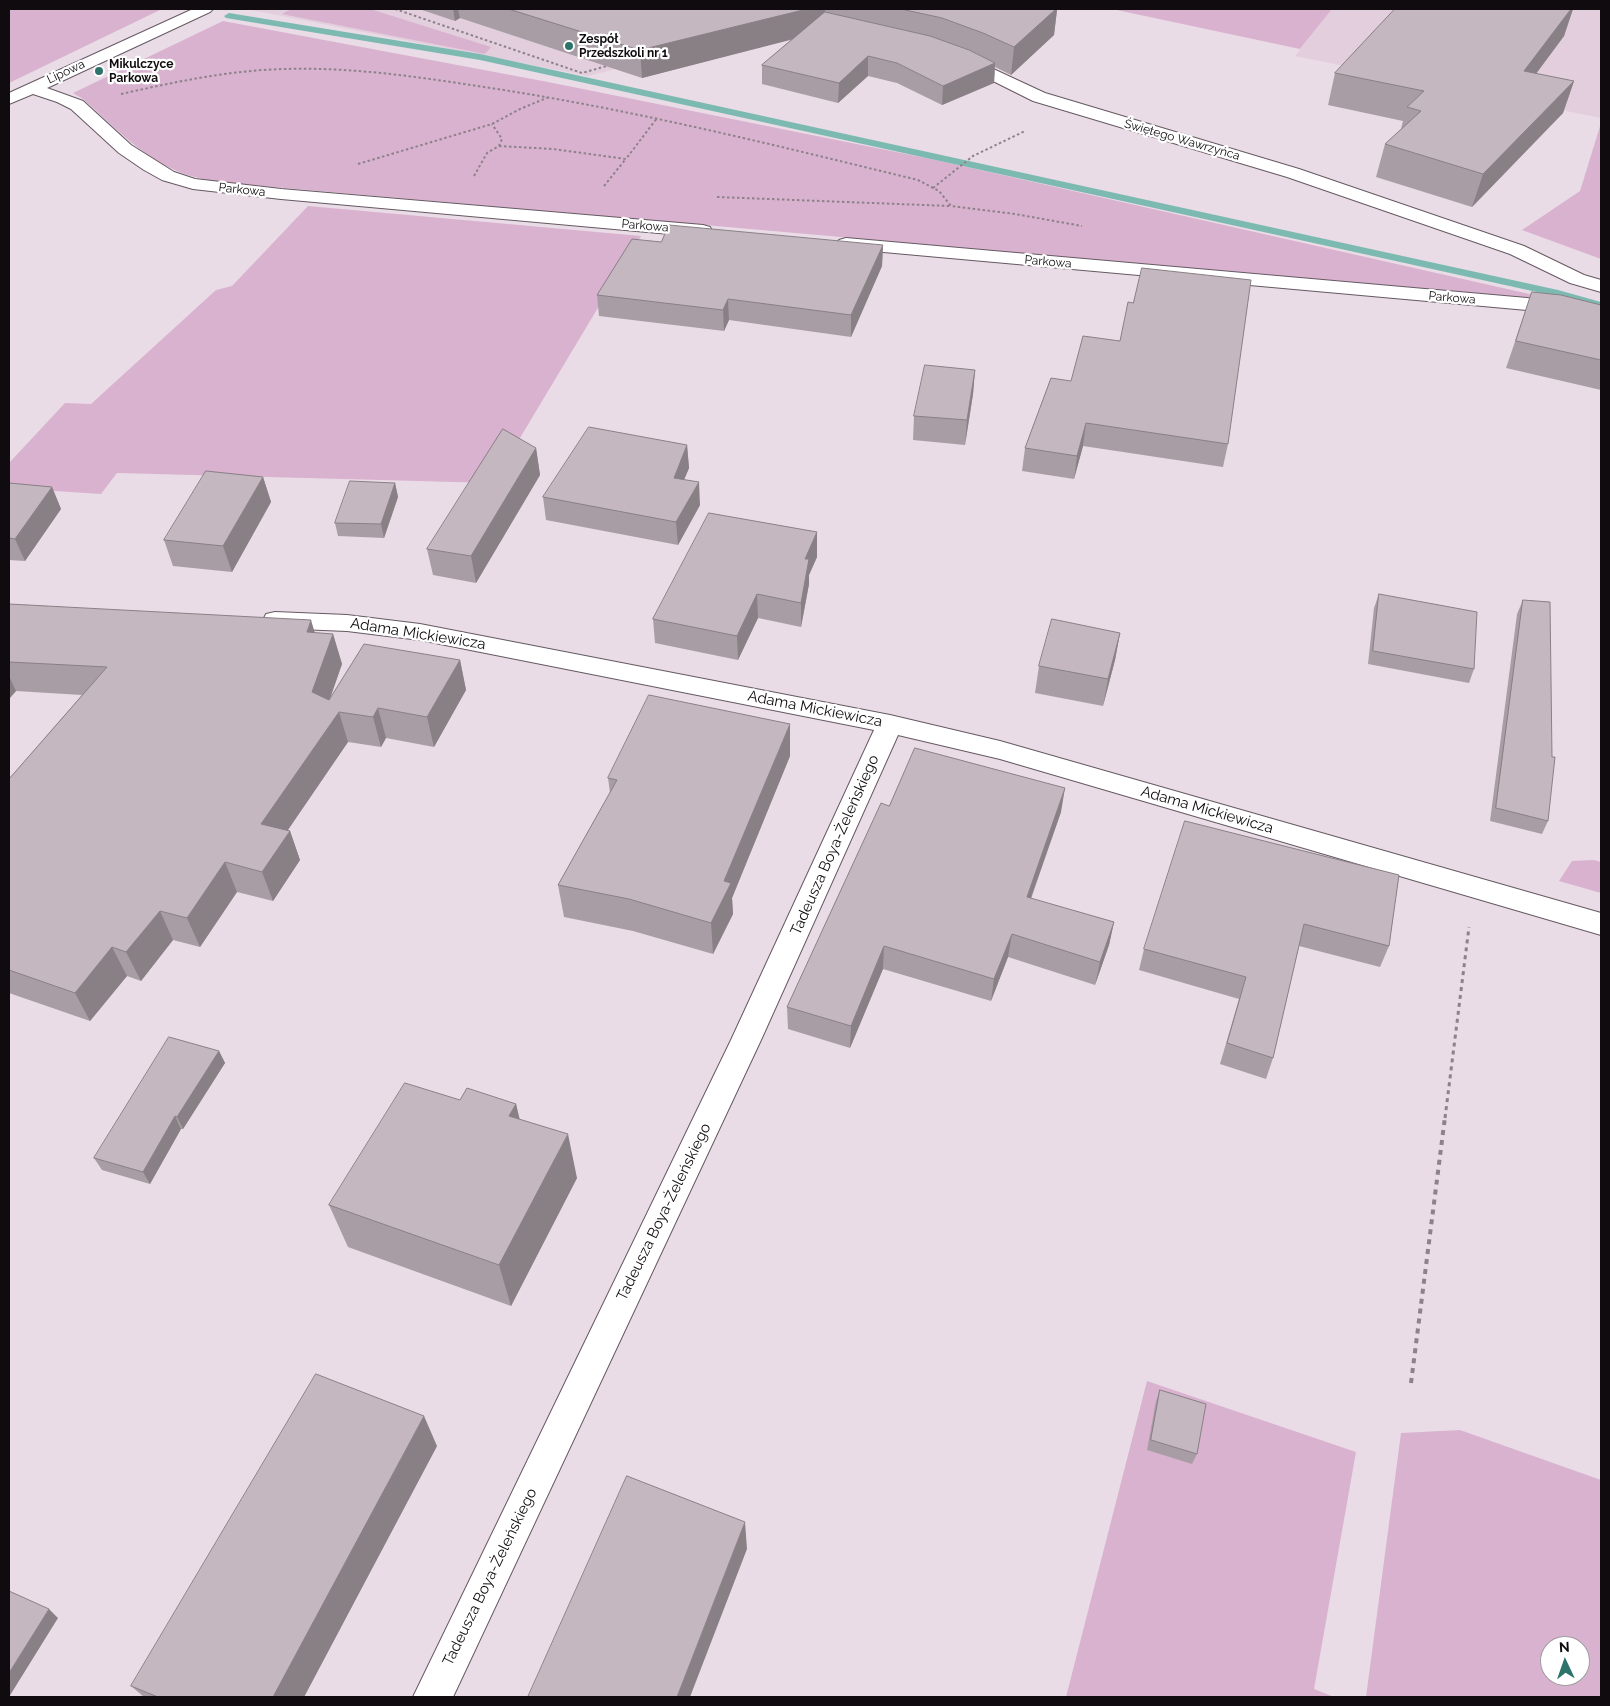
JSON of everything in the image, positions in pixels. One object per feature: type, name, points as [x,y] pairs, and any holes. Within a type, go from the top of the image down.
[{"type":"street","name":"Lipowa","points":[[9,99],[205,9]]},
{"type":"street","name":"Świętego Wawrzyńca","points":[[949,55],[974,65],[1039,97],[1294,173],[1517,250],[1577,279],[1601,286]]},
{"type":"street","name":"Parkowa","points":[[31,88],[57,96],[74,104],[125,149],[150,166],[168,176],[193,184],[719,233]]},
{"type":"street","name":"Parkowa","points":[[832,243],[1527,304],[1601,316]]},
{"type":"street","name":"Adama Mickiewicza","points":[[257,619],[347,623],[420,632],[890,724],[1000,750],[1601,924]]},
{"type":"street","name":"Tadeusza Boya-Żeleńskiego","points":[[432,1697],[746,1040],[890,724]]},
{"type":"path","points":[[395,9],[582,73],[610,65]]},
{"type":"path","points":[[74,104],[194,78],[263,70],[337,70],[384,73],[550,97],[657,118],[918,180],[939,190],[951,206]]},
{"type":"path","points":[[307,196],[345,168],[492,124],[520,109],[550,97]]},
{"type":"path","points":[[933,188],[962,167],[973,156],[1073,108]]},
{"type":"path","points":[[613,188],[603,187],[657,118]]},
{"type":"path","points":[[492,124],[502,139],[500,146]]},
{"type":"path","points":[[484,176],[475,175],[488,153],[500,146],[552,149],[626,159]]},
{"type":"path","points":[[715,196],[951,206],[1015,214],[1091,228]]},
{"type":"path","points":[[1411,1383],[1474,887]]},
{"type":"shaded area","points":[[9,9],[162,9],[9,83]]},
{"type":"shaded area","name":"Zespół Przedszkoli nr 1","points":[[246,9],[721,9],[690,50],[588,76]]},
{"type":"shaded area","points":[[291,9],[370,9],[491,47],[485,54],[282,14]]},
{"type":"shaded area","points":[[1112,9],[1332,9],[1300,49]]},
{"type":"shaded area","points":[[1332,9],[1601,9],[1601,118],[1295,56]]},
{"type":"shaded area","points":[[223,21],[548,82],[936,160],[1556,300],[228,183],[188,175],[162,164],[138,148],[83,99],[73,93]]},
{"type":"shaded area","points":[[1601,123],[1601,259],[1522,230],[1580,191]]},
{"type":"shaded area","points":[[308,206],[641,236],[493,483],[117,473],[101,494],[9,488],[9,463],[65,403],[91,404],[216,290],[232,286]]},
{"type":"shaded area","points":[[1594,860],[1601,862],[1601,893],[1559,881],[1572,861]]},
{"type":"shaded area","points":[[1147,1381],[1356,1452],[1314,1689],[1334,1697],[1066,1697]]},
{"type":"shaded area","points":[[1460,1430],[1601,1480],[1601,1697],[1366,1697],[1401,1433]]},
{"type":"building","points":[[509,9],[807,9],[640,50]]},
{"type":"building","points":[[901,9],[1056,9],[1014,47],[942,18]]},
{"type":"building","points":[[1395,9],[1571,9],[1524,71],[1574,81],[1483,174],[1385,144],[1421,111],[1407,107],[1424,91],[1335,73]]},
{"type":"building","points":[[825,12],[930,36],[969,50],[995,63],[943,86],[897,63],[868,56],[839,83],[762,65]]},
{"type":"building","points":[[669,225],[883,245],[851,315],[728,299],[723,310],[597,295],[632,239],[661,242]]},
{"type":"building","points":[[1142,268],[1251,280],[1228,444],[1086,423],[1077,456],[1025,448],[1051,378],[1071,381],[1083,336],[1120,341],[1128,302],[1133,303]]},
{"type":"building","points":[[1532,292],[1561,295],[1601,305],[1601,360],[1516,341]]},
{"type":"building","points":[[925,365],[975,370],[967,420],[914,416]]},
{"type":"building","points":[[589,427],[687,445],[674,478],[699,482],[676,522],[543,497]]},
{"type":"building","points":[[503,429],[536,448],[471,556],[427,549]]},
{"type":"building","points":[[206,471],[263,477],[223,546],[164,540]]},
{"type":"building","points":[[350,481],[395,483],[381,524],[335,523]]},
{"type":"building","points":[[9,483],[52,487],[15,539],[9,538]]},
{"type":"building","points":[[709,513],[817,532],[805,559],[809,559],[801,603],[757,594],[737,636],[653,619]]},
{"type":"building","points":[[1379,594],[1477,612],[1474,669],[1373,651]]},
{"type":"building","points":[[1523,600],[1550,602],[1552,757],[1555,757],[1548,821],[1496,808]]},
{"type":"building","points":[[9,604],[311,620],[307,632],[333,634],[312,692],[329,700],[364,644],[460,660],[427,717],[378,708],[373,717],[339,712],[261,824],[290,831],[262,872],[225,862],[187,918],[160,911],[126,952],[112,947],[75,993],[9,970],[9,779],[107,667],[9,662]]},
{"type":"building","points":[[1052,619],[1120,633],[1108,679],[1039,666]]},
{"type":"building","points":[[649,695],[790,724],[724,881],[731,883],[711,923],[629,899],[558,885],[617,780],[608,778]]},
{"type":"building","points":[[915,748],[1065,788],[1027,897],[1114,922],[1100,962],[1012,934],[994,979],[884,946],[851,1026],[787,1007],[881,803],[889,806]]},
{"type":"building","points":[[1185,821],[1399,875],[1389,946],[1304,924],[1273,1058],[1227,1043],[1246,977],[1144,949]]},
{"type":"building","points":[[169,1037],[219,1051],[177,1117],[175,1116],[143,1172],[94,1158]]},
{"type":"building","points":[[405,1083],[460,1100],[467,1088],[516,1104],[509,1116],[568,1134],[499,1265],[329,1205]]},
{"type":"building","points":[[316,1374],[424,1416],[273,1697],[158,1697],[131,1686]]},
{"type":"building","points":[[1160,1390],[1206,1404],[1197,1454],[1151,1440]]},
{"type":"building","points":[[627,1476],[745,1522],[677,1697],[528,1697]]},
{"type":"building","points":[[9,1591],[49,1609],[9,1673]]},
{"type":"waterway","points":[[229,16],[480,57],[1558,293],[1601,306]]},
{"type":"place","name":"Zespół Przedszkoli nr 1","points":[[569,46]]},
{"type":"place","name":"Mikulczyce Parkowa","points":[[99,71]]}]
